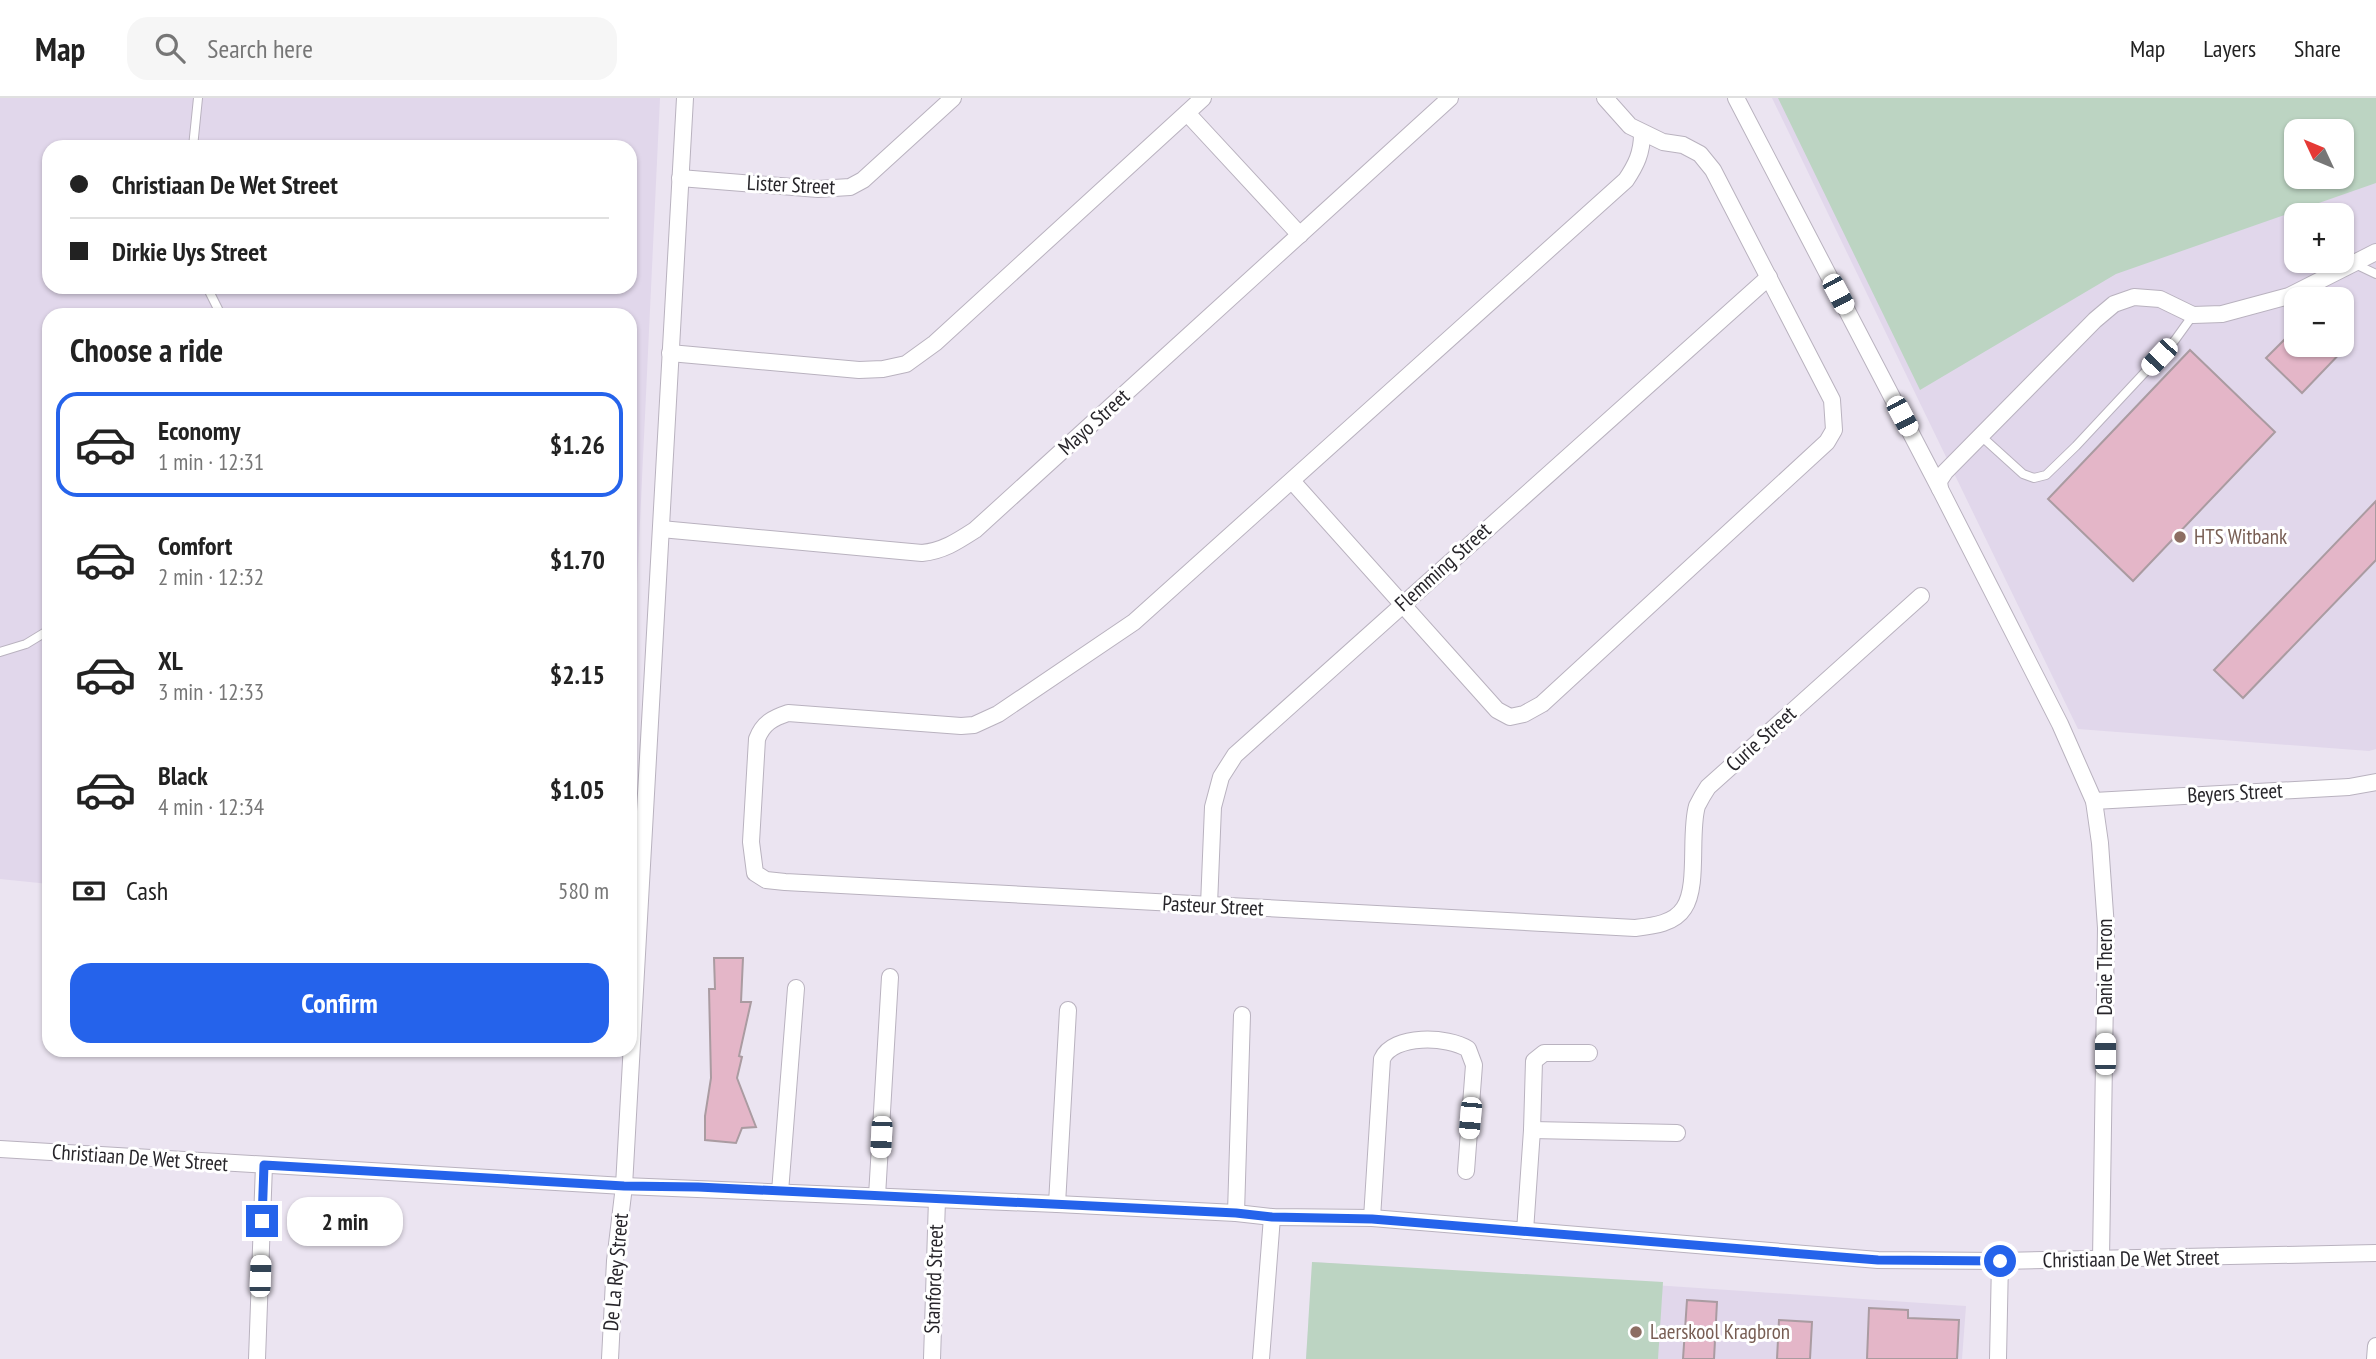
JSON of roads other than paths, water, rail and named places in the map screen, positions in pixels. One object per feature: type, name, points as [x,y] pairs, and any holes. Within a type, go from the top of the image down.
[{"type":"street","name":"De La Rey Street","points":[[637,955],[685,98]]},
{"type":"street","name":"Lister Street","points":[[680,178],[818,189],[850,187],[863,180],[953,98]]},
{"type":"street","points":[[670,353],[859,370],[906,364],[935,343],[1203,98]]},
{"type":"street","name":"Mayo Street","points":[[661,529],[922,552],[936,552],[954,543],[975,530],[1450,98]]},
{"type":"street","points":[[1605,98],[1630,126],[1642,134],[1663,142],[1683,145],[1700,154],[1713,170],[1832,400],[1834,430],[1827,442],[1542,704],[1524,714],[1510,717],[1497,710],[1292,481],[1626,180],[1640,155],[1642,134]]},
{"type":"street","name":"Danie Theron","points":[[1736,98],[2060,724],[2094,801],[2106,929],[2101,1260]]},
{"type":"street","points":[[1187,113],[1300,235]]},
{"type":"street","points":[[2354,262],[2376,252]]},
{"type":"street","points":[[1940,489],[1939,481],[1945,472],[2114,304],[2134,297],[2161,299],[2193,315],[2222,314],[2289,296],[2333,273]]},
{"type":"street","name":"Flemming Street","points":[[1209,905],[1213,807],[1221,777],[1235,755],[1769,277]]},
{"type":"street","name":"Pasteur Street","points":[[1292,481],[1134,622],[985,721],[961,726],[788,713],[767,723],[757,738],[751,842],[755,873],[766,880],[785,882],[1635,928],[1657,926],[1671,919]]},
{"type":"street","name":"Curie Street","points":[[1671,919],[1684,909],[1689,893],[1697,807],[1707,787],[1921,596]]},
{"type":"street","name":"Beyers Street","points":[[2094,801],[2349,787],[2376,782]]},
{"type":"street","points":[[877,1196],[890,977]]},
{"type":"street","points":[[780,1192],[796,988]]},
{"type":"street","points":[[1057,1204],[1068,1010]]},
{"type":"street","points":[[1236,1213],[1242,1015]]},
{"type":"street","points":[[1372,1219],[1382,1059],[1388,1050],[1406,1041],[1449,1041],[1468,1049],[1474,1065],[1466,1171]]},
{"type":"street","points":[[1525,1231],[1534,1061],[1544,1053],[1589,1053]]},
{"type":"street","name":"De La Rey Street","points":[[610,1359],[631,1057]]},
{"type":"street","points":[[1532,1130],[1677,1133]]},
{"type":"street","name":"Christiaan De Wet Street","points":[[0,1149],[624,1186],[1057,1204],[1272,1217],[1372,1219],[1878,1260],[2101,1260],[2376,1253]]},
{"type":"street","points":[[257,1359],[264,1165]]},
{"type":"street","name":"Stanford Street","points":[[932,1359],[937,1199]]},
{"type":"street","points":[[1261,1359],[1272,1217]]},
{"type":"street","points":[[1998,1359],[2000,1261]]},
{"type":"street","points":[[2375,1359],[2376,1346]]},
{"type":"lane","points":[[194,140],[198,98]]},
{"type":"lane","points":[[2354,264],[2376,274]]},
{"type":"lane","points":[[1982,436],[2024,474],[2035,478],[2046,475],[2175,340],[2193,315]]},
{"type":"lane","points":[[0,652],[26,645],[42,635]]},
{"type":"place","name":"HTS Witbank","points":[[2180,537]]},
{"type":"place","name":"Laerskool Kragbron","points":[[1636,1332]]}]
